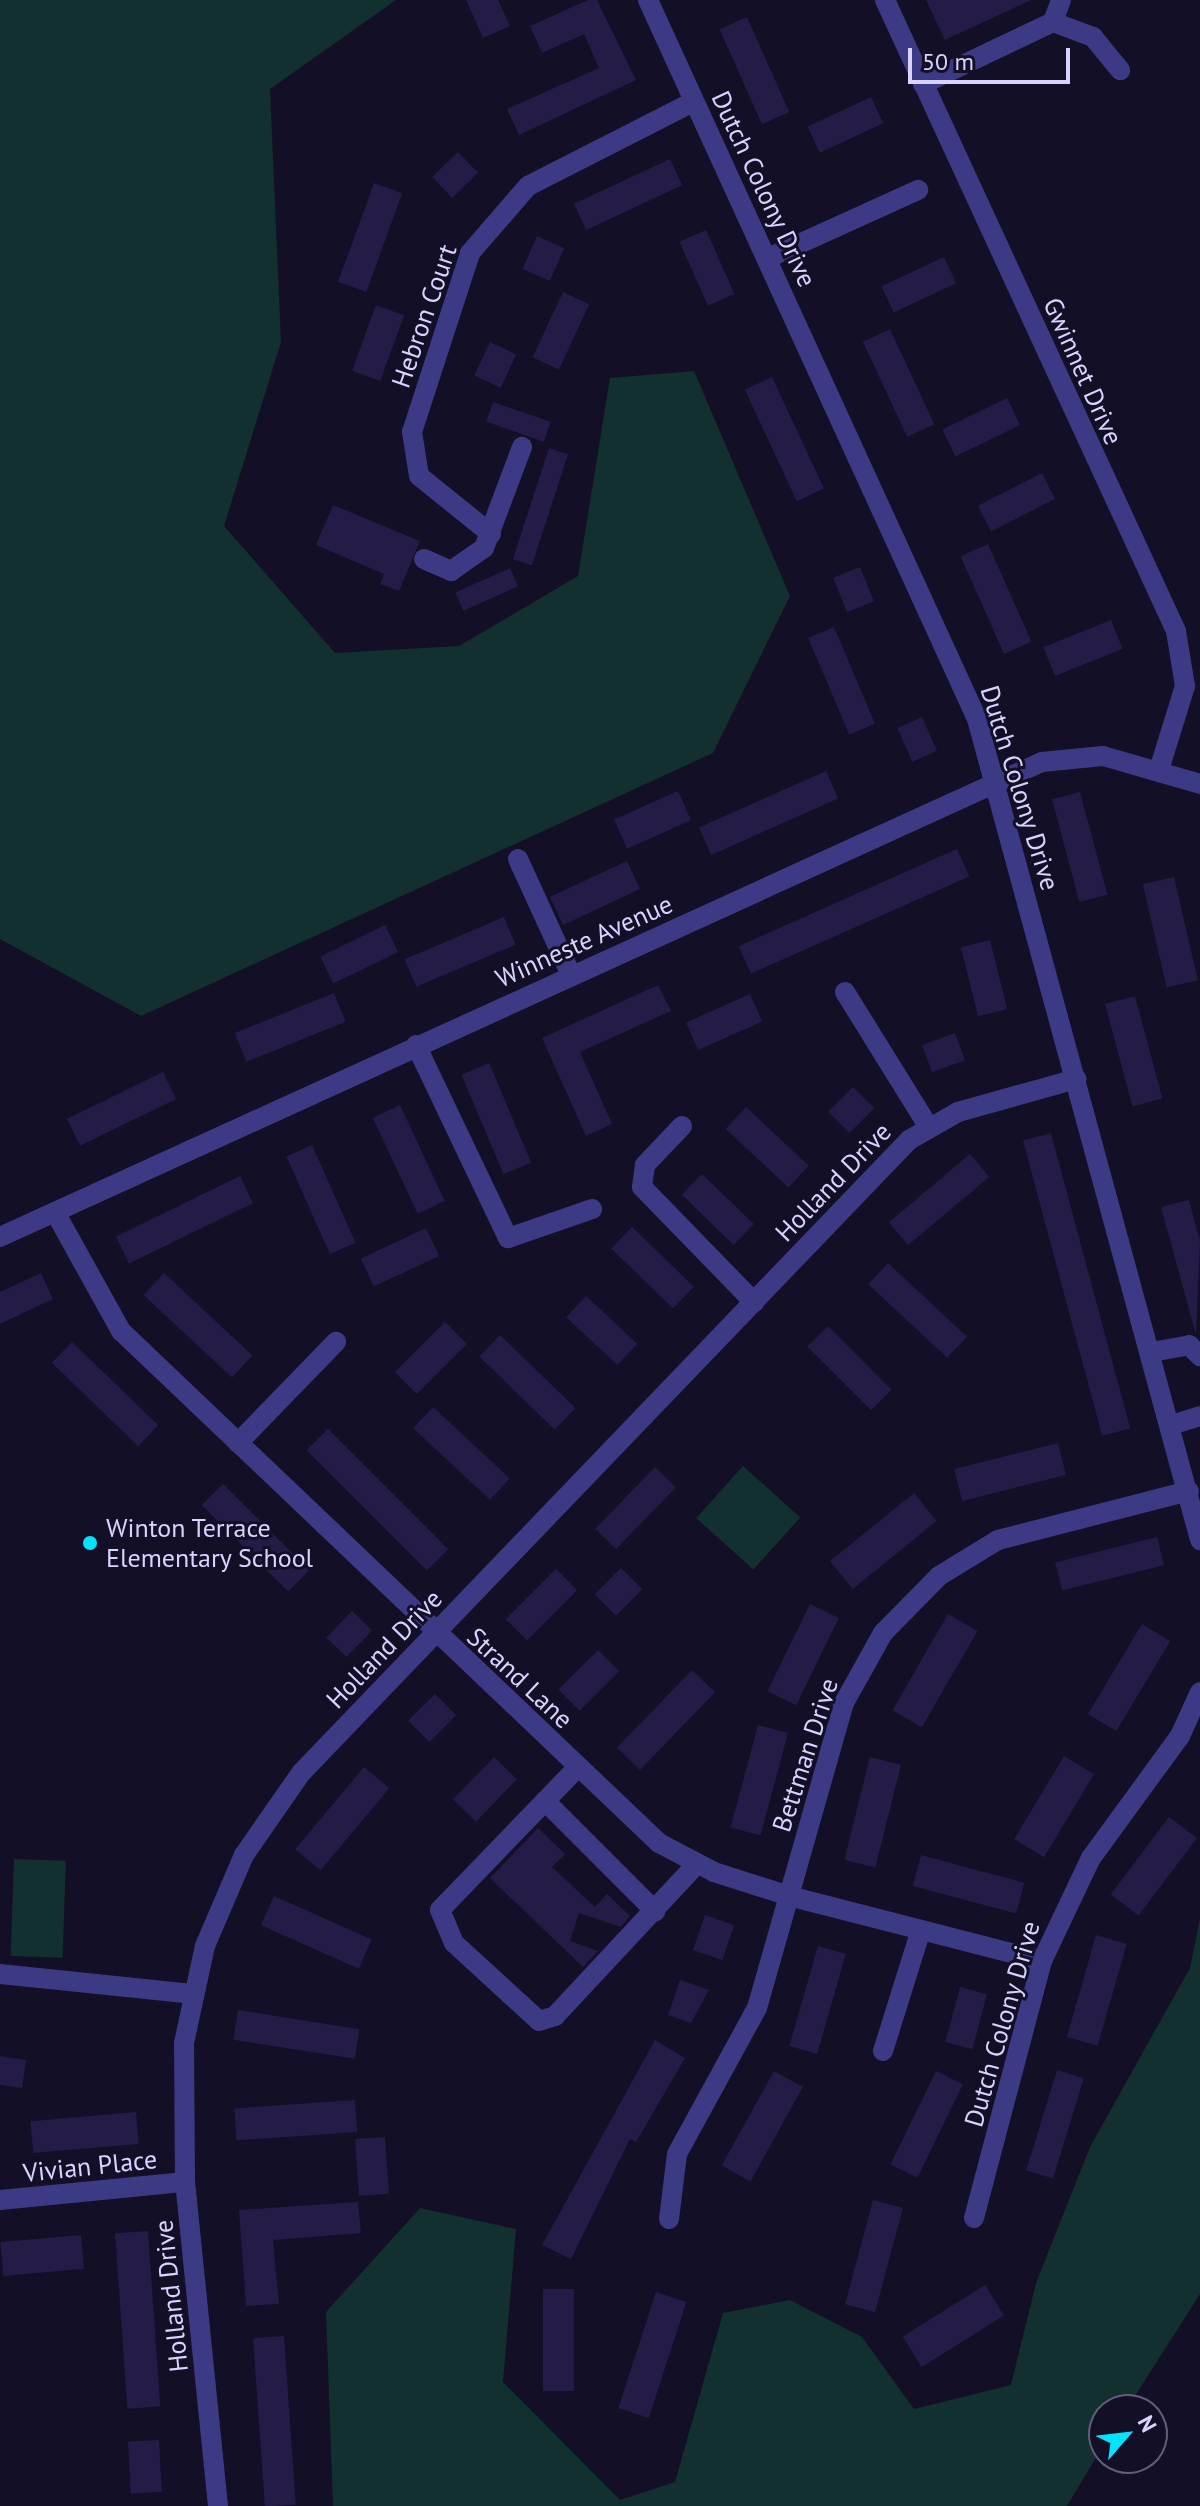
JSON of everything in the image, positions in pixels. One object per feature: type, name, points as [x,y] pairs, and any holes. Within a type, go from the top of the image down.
[{"type":"street","name":"Dutch Colony Drive","points":[[648,0],[959,674],[994,782],[1200,1540]]},
{"type":"street","name":"Gwinnet Drive","points":[[885,0],[1193,664],[1159,770]]},
{"type":"street","points":[[923,84],[1053,22],[1061,0]]},
{"type":"street","points":[[1053,22],[1093,37],[1120,70]]},
{"type":"street","name":"Hebron Court","points":[[491,534],[419,476],[412,432],[458,280],[485,228],[553,170],[693,102]]},
{"type":"street","points":[[768,258],[918,190]]},
{"type":"street","points":[[424,559],[459,568],[491,534],[522,447]]},
{"type":"street","name":"Winneste Avenue","points":[[0,1237],[994,782],[1083,754],[1159,770],[1200,784]]},
{"type":"street","points":[[518,859],[571,975]]},
{"type":"street","points":[[845,992],[928,1126]]},
{"type":"street","points":[[416,1045],[508,1238],[592,1209]]},
{"type":"street","name":"Holland Drive","points":[[218,2506],[185,2182],[184,2043],[192,1994],[222,1899],[270,1812],[434,1633],[928,1126],[1076,1079]]},
{"type":"street","points":[[682,1126],[645,1165],[642,1187],[754,1302]]},
{"type":"street","name":"Strand Lane","points":[[55,1212],[121,1331],[434,1633],[659,1843],[696,1865],[789,1896],[1042,1961]]},
{"type":"street","points":[[238,1443],[336,1342]]},
{"type":"street","points":[[1151,1352],[1189,1345],[1200,1356]]},
{"type":"street","points":[[1171,1425],[1200,1416]]},
{"type":"street","name":"Bettman Drive","points":[[669,2219],[677,2154],[757,2008],[844,1703],[909,1603],[963,1559],[1012,1534],[1189,1491]]},
{"type":"street","name":"Dutch Colony Drive","points":[[974,2218],[1042,1961],[1091,1858],[1180,1736],[1200,1692]]},
{"type":"street","points":[[577,1768],[440,1910],[454,1943],[547,2022],[696,1865]]},
{"type":"street","points":[[545,1801],[655,1911]]},
{"type":"street","points":[[883,2051],[921,1930]]},
{"type":"street","points":[[0,1974],[192,1994]]},
{"type":"street","name":"Vivian Place","points":[[0,2200],[185,2182]]},
{"type":"green space","points":[[0,0],[396,0],[270,89],[281,342],[224,526],[335,653],[459,646],[578,576],[610,378],[694,371],[790,596],[713,753],[141,1016],[0,939]]},
{"type":"green space","points":[[743,1466],[800,1518],[753,1570],[696,1518]]},
{"type":"green space","points":[[14,1859],[66,1861],[63,1958],[11,1956]]},
{"type":"green space","points":[[1200,1918],[1200,2294],[1136,2394],[1088,2394],[1088,2471],[1067,2506],[333,2506],[326,2312],[420,2208],[516,2229],[503,2382],[620,2500],[675,2482],[723,2313],[790,2300],[862,2337],[914,2409],[1011,2385],[1036,2283],[1090,2147],[1190,1968]]},
{"type":"building","points":[[466,0],[498,0],[510,26],[483,38]]},
{"type":"building","points":[[588,0],[597,0],[636,80],[519,135],[507,109],[599,68],[584,34],[542,53],[530,26]]},
{"type":"building","points":[[926,0],[1031,0],[945,40]]},
{"type":"building","points":[[747,17],[789,112],[762,124],[720,29]]},
{"type":"building","points":[[871,97],[883,123],[820,153],[808,127]]},
{"type":"building","points":[[458,152],[478,173],[452,198],[432,177]]},
{"type":"building","points":[[670,159],[682,185],[586,230],[574,204]]},
{"type":"building","points":[[374,183],[402,193],[366,292],[338,282]]},
{"type":"building","points":[[706,230],[734,294],[708,306],[680,242]]},
{"type":"building","points":[[537,236],[564,248],[550,281],[522,269]]},
{"type":"building","points":[[944,257],[956,283],[894,312],[881,286]]},
{"type":"building","points":[[563,292],[589,304],[559,370],[533,357]]},
{"type":"building","points":[[376,305],[404,315],[380,381],[352,371]]},
{"type":"building","points":[[890,329],[934,424],[907,437],[863,342]]},
{"type":"building","points":[[490,342],[516,354],[501,388],[474,376]]},
{"type":"building","points":[[772,377],[824,488],[797,501],[745,390]]},
{"type":"building","points":[[1007,398],[1020,425],[955,457],[942,430]]},
{"type":"building","points":[[493,402],[551,422],[544,442],[486,422]]},
{"type":"building","points":[[549,448],[568,454],[532,565],[513,559]]},
{"type":"building","points":[[1042,473],[1055,499],[991,532],[978,506]]},
{"type":"building","points":[[333,505],[420,541],[399,591],[380,584],[384,574],[316,545]]},
{"type":"building","points":[[988,544],[1032,642],[1004,654],[961,556]]},
{"type":"building","points":[[860,567],[874,601],[847,612],[833,578]]},
{"type":"building","points":[[510,568],[518,586],[463,611],[455,592]]},
{"type":"building","points":[[1111,620],[1123,649],[1055,676],[1043,647]]},
{"type":"building","points":[[834,627],[875,724],[849,735],[808,638]]},
{"type":"building","points":[[922,717],[937,751],[912,762],[897,728]]},
{"type":"building","points":[[826,771],[838,798],[711,855],[699,828]]},
{"type":"building","points":[[678,791],[691,820],[627,849],[614,819]]},
{"type":"building","points":[[1080,792],[1107,894],[1079,902],[1052,800]]},
{"type":"building","points":[[957,849],[969,876],[751,974],[739,946]]},
{"type":"building","points":[[627,861],[640,889],[563,925],[550,897]]},
{"type":"building","points":[[1174,877],[1198,980],[1167,987],[1143,884]]},
{"type":"building","points":[[504,917],[516,945],[416,987],[405,959]]},
{"type":"building","points":[[385,925],[398,952],[333,984],[320,957]]},
{"type":"building","points":[[990,940],[1007,1009],[978,1016],[961,947]]},
{"type":"building","points":[[658,985],[671,1011],[580,1052],[612,1124],[586,1136],[542,1038]]},
{"type":"building","points":[[334,993],[346,1022],[246,1062],[235,1033]]},
{"type":"building","points":[[750,994],[762,1021],[698,1050],[686,1022]]},
{"type":"building","points":[[1135,996],[1162,1098],[1132,1106],[1105,1004]]},
{"type":"building","points":[[955,1033],[965,1060],[932,1072],[922,1045]]},
{"type":"building","points":[[489,1063],[531,1162],[504,1174],[461,1075]]},
{"type":"building","points":[[163,1072],[176,1099],[80,1146],[67,1119]]},
{"type":"building","points":[[853,1087],[874,1108],[849,1133],[828,1112]]},
{"type":"building","points":[[400,1105],[445,1201],[418,1214],[373,1118]]},
{"type":"building","points":[[746,1107],[809,1166],[788,1188],[726,1129]]},
{"type":"building","points":[[1051,1133],[1130,1429],[1102,1436],[1023,1141]]},
{"type":"building","points":[[312,1145],[356,1243],[330,1254],[286,1156]]},
{"type":"building","points":[[970,1154],[989,1177],[908,1245],[889,1222]]},
{"type":"building","points":[[702,1174],[754,1224],[734,1245],[682,1195]]},
{"type":"building","points":[[240,1176],[253,1203],[129,1263],[116,1236]]},
{"type":"building","points":[[1189,1200],[1200,1241],[1196,1335],[1161,1207]]},
{"type":"building","points":[[632,1227],[694,1287],[673,1308],[611,1249]]},
{"type":"building","points":[[426,1228],[439,1256],[374,1287],[361,1258]]},
{"type":"building","points":[[888,1263],[967,1337],[947,1358],[868,1284]]},
{"type":"building","points":[[41,1273],[53,1299],[0,1324],[0,1292]]},
{"type":"building","points":[[164,1273],[252,1356],[232,1377],[144,1295]]},
{"type":"building","points":[[586,1296],[637,1344],[617,1365],[566,1317]]},
{"type":"building","points":[[445,1322],[467,1344],[417,1394],[395,1372]]},
{"type":"building","points":[[828,1326],[892,1390],[871,1410],[807,1347]]},
{"type":"building","points":[[500,1335],[576,1408],[555,1430],[479,1357]]},
{"type":"building","points":[[72,1342],[158,1425],[138,1446],[52,1363]]},
{"type":"building","points":[[433,1407],[510,1479],[490,1500],[413,1428]]},
{"type":"building","points":[[328,1429],[448,1549],[427,1570],[307,1450]]},
{"type":"building","points":[[1058,1443],[1066,1475],[962,1501],[954,1469]]},
{"type":"building","points":[[655,1467],[676,1487],[616,1549],[595,1529]]},
{"type":"building","points":[[223,1484],[309,1570],[288,1591],[202,1505]]},
{"type":"building","points":[[914,1493],[937,1521],[853,1589],[830,1561]]},
{"type":"building","points":[[1157,1537],[1164,1565],[1062,1591],[1055,1562]]},
{"type":"building","points":[[621,1568],[642,1589],[616,1615],[595,1594]]},
{"type":"building","points":[[556,1569],[577,1590],[527,1640],[506,1619]]},
{"type":"building","points":[[810,1604],[839,1618],[796,1705],[767,1691]]},
{"type":"building","points":[[352,1611],[372,1630],[346,1657],[326,1638]]},
{"type":"building","points":[[948,1614],[977,1631],[922,1727],[892,1710]]},
{"type":"building","points":[[1142,1624],[1170,1641],[1116,1731],[1088,1714]]},
{"type":"building","points":[[598,1650],[619,1671],[580,1711],[558,1690]]},
{"type":"building","points":[[692,1670],[715,1692],[640,1770],[617,1748]]},
{"type":"building","points":[[435,1694],[456,1715],[429,1742],[408,1721]]},
{"type":"building","points":[[758,1725],[788,1733],[761,1835],[731,1827]]},
{"type":"building","points":[[1064,1756],[1094,1774],[1044,1857],[1014,1839]]},
{"type":"building","points":[[494,1757],[517,1779],[476,1822],[453,1799]]},
{"type":"building","points":[[870,1757],[901,1765],[875,1868],[844,1860]]},
{"type":"building","points":[[364,1767],[389,1788],[321,1870],[295,1849]]},
{"type":"building","points":[[1169,1817],[1197,1838],[1139,1916],[1111,1894]]},
{"type":"building","points":[[538,1828],[565,1854],[552,1867],[595,1907],[607,1894],[630,1916],[621,1927],[579,1913],[570,1941],[598,1951],[583,1967],[490,1878]]},
{"type":"building","points":[[921,1855],[1024,1883],[1016,1914],[913,1886]]},
{"type":"building","points":[[274,1896],[372,1940],[359,1969],[261,1925]]},
{"type":"building","points":[[705,1915],[734,1925],[722,1960],[693,1950]]},
{"type":"building","points":[[1096,1935],[1127,1944],[1098,2046],[1067,2037]]},
{"type":"building","points":[[818,1946],[846,1954],[817,2054],[789,2046]]},
{"type":"building","points":[[680,1980],[709,1990],[691,2023],[668,2015]]},
{"type":"building","points":[[960,1987],[987,1994],[972,2049],[945,2042]]},
{"type":"building","points":[[238,2010],[359,2029],[355,2059],[233,2040]]},
{"type":"building","points":[[655,2040],[685,2058],[636,2142],[630,2139],[571,2259],[542,2245]]},
{"type":"building","points":[[0,2056],[26,2060],[22,2088],[0,2085]]},
{"type":"building","points":[[1057,2070],[1084,2078],[1053,2179],[1026,2170]]},
{"type":"building","points":[[774,2071],[803,2087],[751,2181],[722,2165]]},
{"type":"building","points":[[936,2071],[963,2084],[917,2178],[890,2164]]},
{"type":"building","points":[[355,2100],[357,2132],[237,2140],[234,2108]]},
{"type":"building","points":[[136,2112],[139,2144],[33,2153],[30,2121]]},
{"type":"building","points":[[385,2137],[389,2194],[359,2196],[355,2139]]},
{"type":"building","points":[[873,2200],[903,2208],[875,2312],[845,2304]]},
{"type":"building","points":[[358,2202],[361,2233],[273,2240],[279,2304],[246,2306],[239,2210]]},
{"type":"building","points":[[148,2231],[160,2407],[127,2409],[115,2233]]},
{"type":"building","points":[[81,2235],[84,2269],[3,2276],[0,2242]]},
{"type":"building","points":[[985,2285],[1004,2316],[922,2367],[903,2336]]},
{"type":"building","points":[[543,2289],[574,2289],[574,2391],[543,2391]]},
{"type":"building","points":[[656,2292],[686,2302],[649,2418],[618,2408]]},
{"type":"building","points":[[284,2336],[296,2505],[265,2506],[253,2338]]},
{"type":"building","points":[[159,2440],[162,2492],[131,2494],[128,2442]]},
{"type":"place","name":"Winton Terrace Elementary School","points":[[90,1543]]}]
